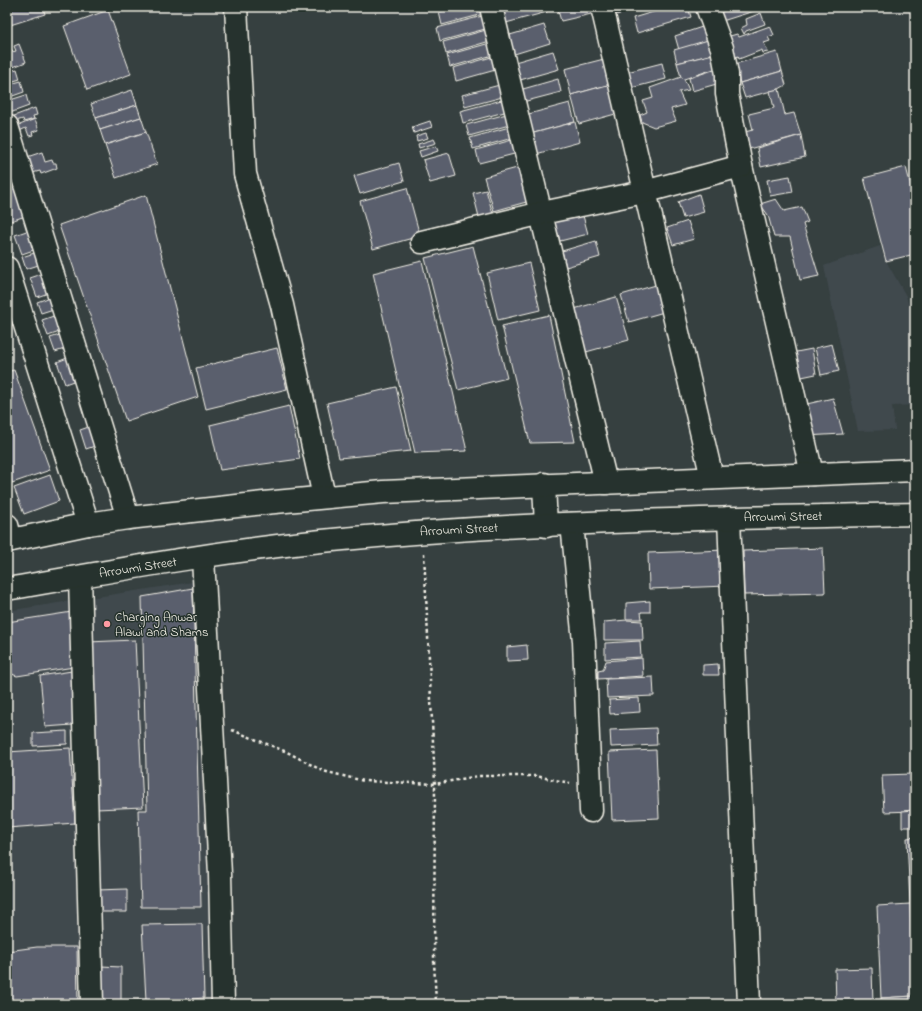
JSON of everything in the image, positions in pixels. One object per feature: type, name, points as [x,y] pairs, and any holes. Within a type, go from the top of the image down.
[{"type":"street","points":[[236,7],[245,174],[282,305],[324,498]]},
{"type":"street","points":[[491,7],[606,483]]},
{"type":"street","points":[[602,7],[712,478]]},
{"type":"street","points":[[707,7],[722,48],[727,74],[727,94],[742,166],[812,474]]},
{"type":"street","points":[[7,126],[128,518]]},
{"type":"street","points":[[422,242],[542,213],[644,192],[742,166]]},
{"type":"street","points":[[7,268],[88,524]]},
{"type":"street","points":[[8,535],[128,518],[383,492],[544,484],[606,483],[915,470]]},
{"type":"street","points":[[544,484],[546,526]]},
{"type":"street","name":"Arroumi Street","points":[[7,589],[80,576],[340,539],[423,532],[729,518],[915,514]]},
{"type":"street","points":[[729,518],[749,1004]]},
{"type":"street","points":[[572,524],[584,641],[591,811]]},
{"type":"street","points":[[203,558],[220,874],[223,1004]]},
{"type":"street","points":[[80,576],[92,1004]]},
{"type":"path","points":[[423,532],[435,784],[434,960],[436,1004]]},
{"type":"path","points":[[212,722],[287,752],[323,771],[364,781],[435,784],[478,776],[536,776],[590,786]]},
{"type":"shaded area","points":[[880,246],[886,261],[906,296],[915,328],[915,405],[892,406],[895,430],[858,431],[824,266]]},
{"type":"shaded area","points":[[199,581],[216,1004],[7,1004],[7,611]]},
{"type":"building","points":[[18,7],[43,7],[45,14],[7,26],[7,11]]},
{"type":"building","points":[[458,7],[485,7],[487,13],[442,25],[439,12]]},
{"type":"building","points":[[516,7],[546,7],[547,12],[502,24],[499,12]]},
{"type":"building","points":[[557,7],[599,7],[600,12],[561,21]]},
{"type":"building","points":[[613,7],[645,7],[616,15]]},
{"type":"building","points":[[670,7],[688,7],[691,17],[637,33],[633,18]]},
{"type":"building","points":[[734,7],[755,7],[757,10],[716,23],[718,13]]},
{"type":"building","points":[[108,10],[131,74],[87,90],[64,26]]},
{"type":"building","points":[[761,13],[765,24],[746,31],[744,34],[741,28],[747,25],[746,19]]},
{"type":"building","points":[[486,15],[489,28],[440,41],[437,28]]},
{"type":"building","points":[[544,25],[550,43],[508,56],[503,37]]},
{"type":"building","points":[[770,26],[774,35],[768,37],[770,41],[764,43],[768,52],[763,53],[762,50],[739,59],[738,56],[727,61],[723,51],[734,48],[730,36],[737,34],[739,37]]},
{"type":"building","points":[[702,27],[713,27],[716,38],[679,50],[675,36]]},
{"type":"building","points":[[486,30],[490,41],[446,54],[443,42]]},
{"type":"building","points":[[715,38],[714,54],[677,63],[674,50]]},
{"type":"building","points":[[490,43],[493,55],[450,67],[447,55]]},
{"type":"building","points":[[19,44],[26,62],[13,67],[11,62],[7,63],[7,48],[10,47],[12,52],[16,51],[14,46]]},
{"type":"building","points":[[553,51],[559,69],[513,82],[508,64]]},
{"type":"building","points":[[777,52],[782,71],[740,83],[735,64]]},
{"type":"building","points":[[717,53],[717,68],[684,79],[681,77],[677,63]]},
{"type":"building","points":[[495,56],[499,69],[456,81],[453,68]]},
{"type":"building","points":[[604,59],[611,84],[571,95],[565,69]]},
{"type":"building","points":[[662,63],[666,79],[631,88],[627,72]]},
{"type":"building","points":[[17,69],[20,79],[7,83],[7,72]]},
{"type":"building","points":[[713,70],[717,74],[720,83],[692,91],[689,78]]},
{"type":"building","points":[[782,71],[786,85],[779,89],[745,98],[740,83]]},
{"type":"building","points":[[681,77],[684,79],[689,90],[679,92],[685,105],[671,109],[676,121],[654,127],[642,122],[640,115],[647,112],[643,101],[653,98],[650,88]]},
{"type":"building","points":[[558,79],[561,92],[519,103],[516,91]]},
{"type":"building","points":[[21,81],[24,92],[7,98],[7,85]]},
{"type":"building","points":[[507,83],[510,95],[465,107],[462,95]]},
{"type":"building","points":[[611,84],[619,113],[579,124],[571,95]]},
{"type":"building","points":[[779,89],[785,115],[794,113],[801,135],[745,150],[740,133],[753,130],[749,114],[774,108],[770,91]]},
{"type":"building","points":[[132,90],[137,105],[96,118],[91,104]]},
{"type":"building","points":[[26,95],[29,106],[7,114],[7,101]]},
{"type":"building","points":[[509,98],[512,110],[463,123],[460,111]]},
{"type":"building","points":[[570,103],[575,122],[530,134],[525,115]]},
{"type":"building","points":[[137,105],[141,117],[100,130],[96,118]]},
{"type":"building","points":[[35,108],[37,115],[33,116],[34,119],[24,122],[23,119],[16,121],[14,116]]},
{"type":"building","points":[[510,113],[513,124],[469,136],[466,125]]},
{"type":"building","points":[[141,117],[146,132],[105,145],[100,130]]},
{"type":"building","points":[[35,119],[39,130],[32,132],[33,135],[29,136],[26,128],[17,132],[12,128]]},
{"type":"building","points":[[430,121],[432,127],[414,133],[412,127]]},
{"type":"building","points":[[575,122],[580,142],[536,154],[530,134]]},
{"type":"building","points":[[513,126],[516,137],[473,149],[470,138]]},
{"type":"building","points":[[146,132],[157,164],[116,178],[105,145]]},
{"type":"building","points":[[426,133],[428,138],[417,141],[416,136]]},
{"type":"building","points":[[801,135],[805,157],[761,167],[757,148]]},
{"type":"building","points":[[519,138],[522,152],[479,163],[476,150]]},
{"type":"building","points":[[434,139],[436,143],[419,148],[418,144]]},
{"type":"building","points":[[436,146],[438,151],[421,157],[419,151]]},
{"type":"building","points":[[42,152],[45,162],[52,160],[53,163],[56,163],[57,168],[41,174],[40,171],[32,173],[27,157]]},
{"type":"building","points":[[449,153],[456,176],[430,183],[423,160]]},
{"type":"building","points":[[399,163],[404,181],[360,194],[354,176]]},
{"type":"building","points":[[528,165],[537,199],[494,211],[484,177]]},
{"type":"building","points":[[906,167],[915,203],[915,254],[886,261],[864,178]]},
{"type":"building","points":[[790,176],[793,192],[770,196],[767,180]]},
{"type":"building","points":[[24,185],[34,213],[8,222],[7,191]]},
{"type":"building","points":[[407,188],[420,236],[373,249],[360,201]]},
{"type":"building","points":[[486,190],[495,221],[481,225],[473,193]]},
{"type":"building","points":[[699,194],[704,212],[683,218],[678,202]]},
{"type":"building","points":[[146,195],[198,397],[126,421],[59,225]]},
{"type":"building","points":[[776,199],[784,211],[802,207],[808,222],[803,224],[819,276],[800,280],[790,237],[774,237],[768,215],[760,204]]},
{"type":"building","points":[[582,212],[588,234],[560,241],[554,220]]},
{"type":"building","points":[[688,221],[694,239],[673,245],[667,228]]},
{"type":"building","points":[[38,227],[45,246],[22,254],[15,235]]},
{"type":"building","points":[[596,241],[600,257],[566,267],[562,251]]},
{"type":"building","points":[[473,246],[507,378],[458,390],[425,258]]},
{"type":"building","points":[[47,249],[51,261],[26,269],[22,257]]},
{"type":"building","points":[[422,261],[467,451],[415,453],[373,273]]},
{"type":"building","points":[[529,263],[540,310],[498,320],[487,273]]},
{"type":"building","points":[[54,270],[60,289],[37,297],[30,278]]},
{"type":"building","points":[[656,285],[664,312],[629,322],[621,295]]},
{"type":"building","points":[[59,294],[63,306],[41,313],[37,302]]},
{"type":"building","points":[[616,297],[629,340],[586,352],[574,309]]},
{"type":"building","points":[[915,303],[915,320],[911,304]]},
{"type":"building","points":[[68,311],[74,327],[48,336],[42,320]]},
{"type":"building","points":[[549,315],[575,442],[530,443],[502,326]]},
{"type":"building","points":[[63,334],[68,348],[55,352],[50,338]]},
{"type":"building","points":[[7,339],[10,348],[7,349]]},
{"type":"building","points":[[832,344],[839,371],[821,375],[815,348]]},
{"type":"building","points":[[277,348],[287,389],[206,409],[196,368]]},
{"type":"building","points":[[812,349],[816,374],[792,379],[786,354]]},
{"type":"building","points":[[75,355],[79,379],[65,384],[57,362]]},
{"type":"building","points":[[14,370],[50,470],[12,483],[7,468],[7,372]]},
{"type":"building","points":[[396,387],[411,451],[339,458],[327,403]]},
{"type":"building","points":[[833,398],[843,434],[805,436],[798,406]]},
{"type":"building","points":[[289,406],[300,459],[220,470],[210,425]]},
{"type":"building","points":[[106,421],[113,440],[86,449],[80,430]]},
{"type":"building","points":[[50,475],[59,501],[24,514],[14,488]]},
{"type":"building","points":[[823,548],[825,593],[744,595],[743,551]]},
{"type":"building","points":[[726,550],[727,586],[649,589],[648,553]]},
{"type":"building","points":[[193,588],[201,907],[141,907],[138,810],[147,810],[142,597]]},
{"type":"building","points":[[650,601],[650,612],[641,612],[642,619],[626,619],[626,603]]},
{"type":"building","points":[[72,612],[80,666],[17,676],[7,672],[7,622]]},
{"type":"building","points":[[627,620],[642,621],[643,640],[604,640],[604,622]]},
{"type":"building","points":[[135,640],[143,807],[96,809],[88,642]]},
{"type":"building","points":[[640,641],[641,657],[605,659],[605,643]]},
{"type":"building","points":[[527,645],[528,660],[507,661],[507,647]]},
{"type":"building","points":[[642,658],[643,676],[598,679],[598,671],[603,670],[606,661]]},
{"type":"building","points":[[718,664],[719,675],[703,675],[703,665]]},
{"type":"building","points":[[78,670],[79,719],[72,725],[45,727],[40,676]]},
{"type":"building","points":[[653,677],[654,696],[607,698],[606,679]]},
{"type":"building","points":[[639,698],[640,712],[610,714],[609,700]]},
{"type":"building","points":[[656,728],[657,745],[611,747],[610,730]]},
{"type":"building","points":[[67,731],[67,744],[33,746],[33,733]]},
{"type":"building","points":[[70,748],[75,823],[7,828],[7,752]]},
{"type":"building","points":[[656,750],[659,818],[612,820],[609,752]]},
{"type":"building","points":[[913,774],[914,811],[884,812],[882,775]]},
{"type":"building","points":[[914,810],[915,827],[902,827],[902,811]]},
{"type":"building","points":[[915,837],[915,904],[910,904],[907,838]]},
{"type":"building","points":[[127,889],[127,912],[98,912],[97,890]]},
{"type":"building","points":[[910,904],[913,996],[881,998],[877,906]]},
{"type":"building","points":[[202,924],[204,998],[155,1002],[155,1004],[101,1004],[101,966],[121,967],[121,1001],[146,1000],[142,925]]},
{"type":"building","points":[[37,947],[77,947],[78,1004],[7,1004],[7,951]]},
{"type":"building","points":[[872,968],[873,1004],[836,1004],[835,969]]},
{"type":"building","points":[[913,996],[914,1004],[881,1004],[881,998]]},
{"type":"place","name":"Charging Anwar Alawi and Shams","points":[[107,624]]}]
